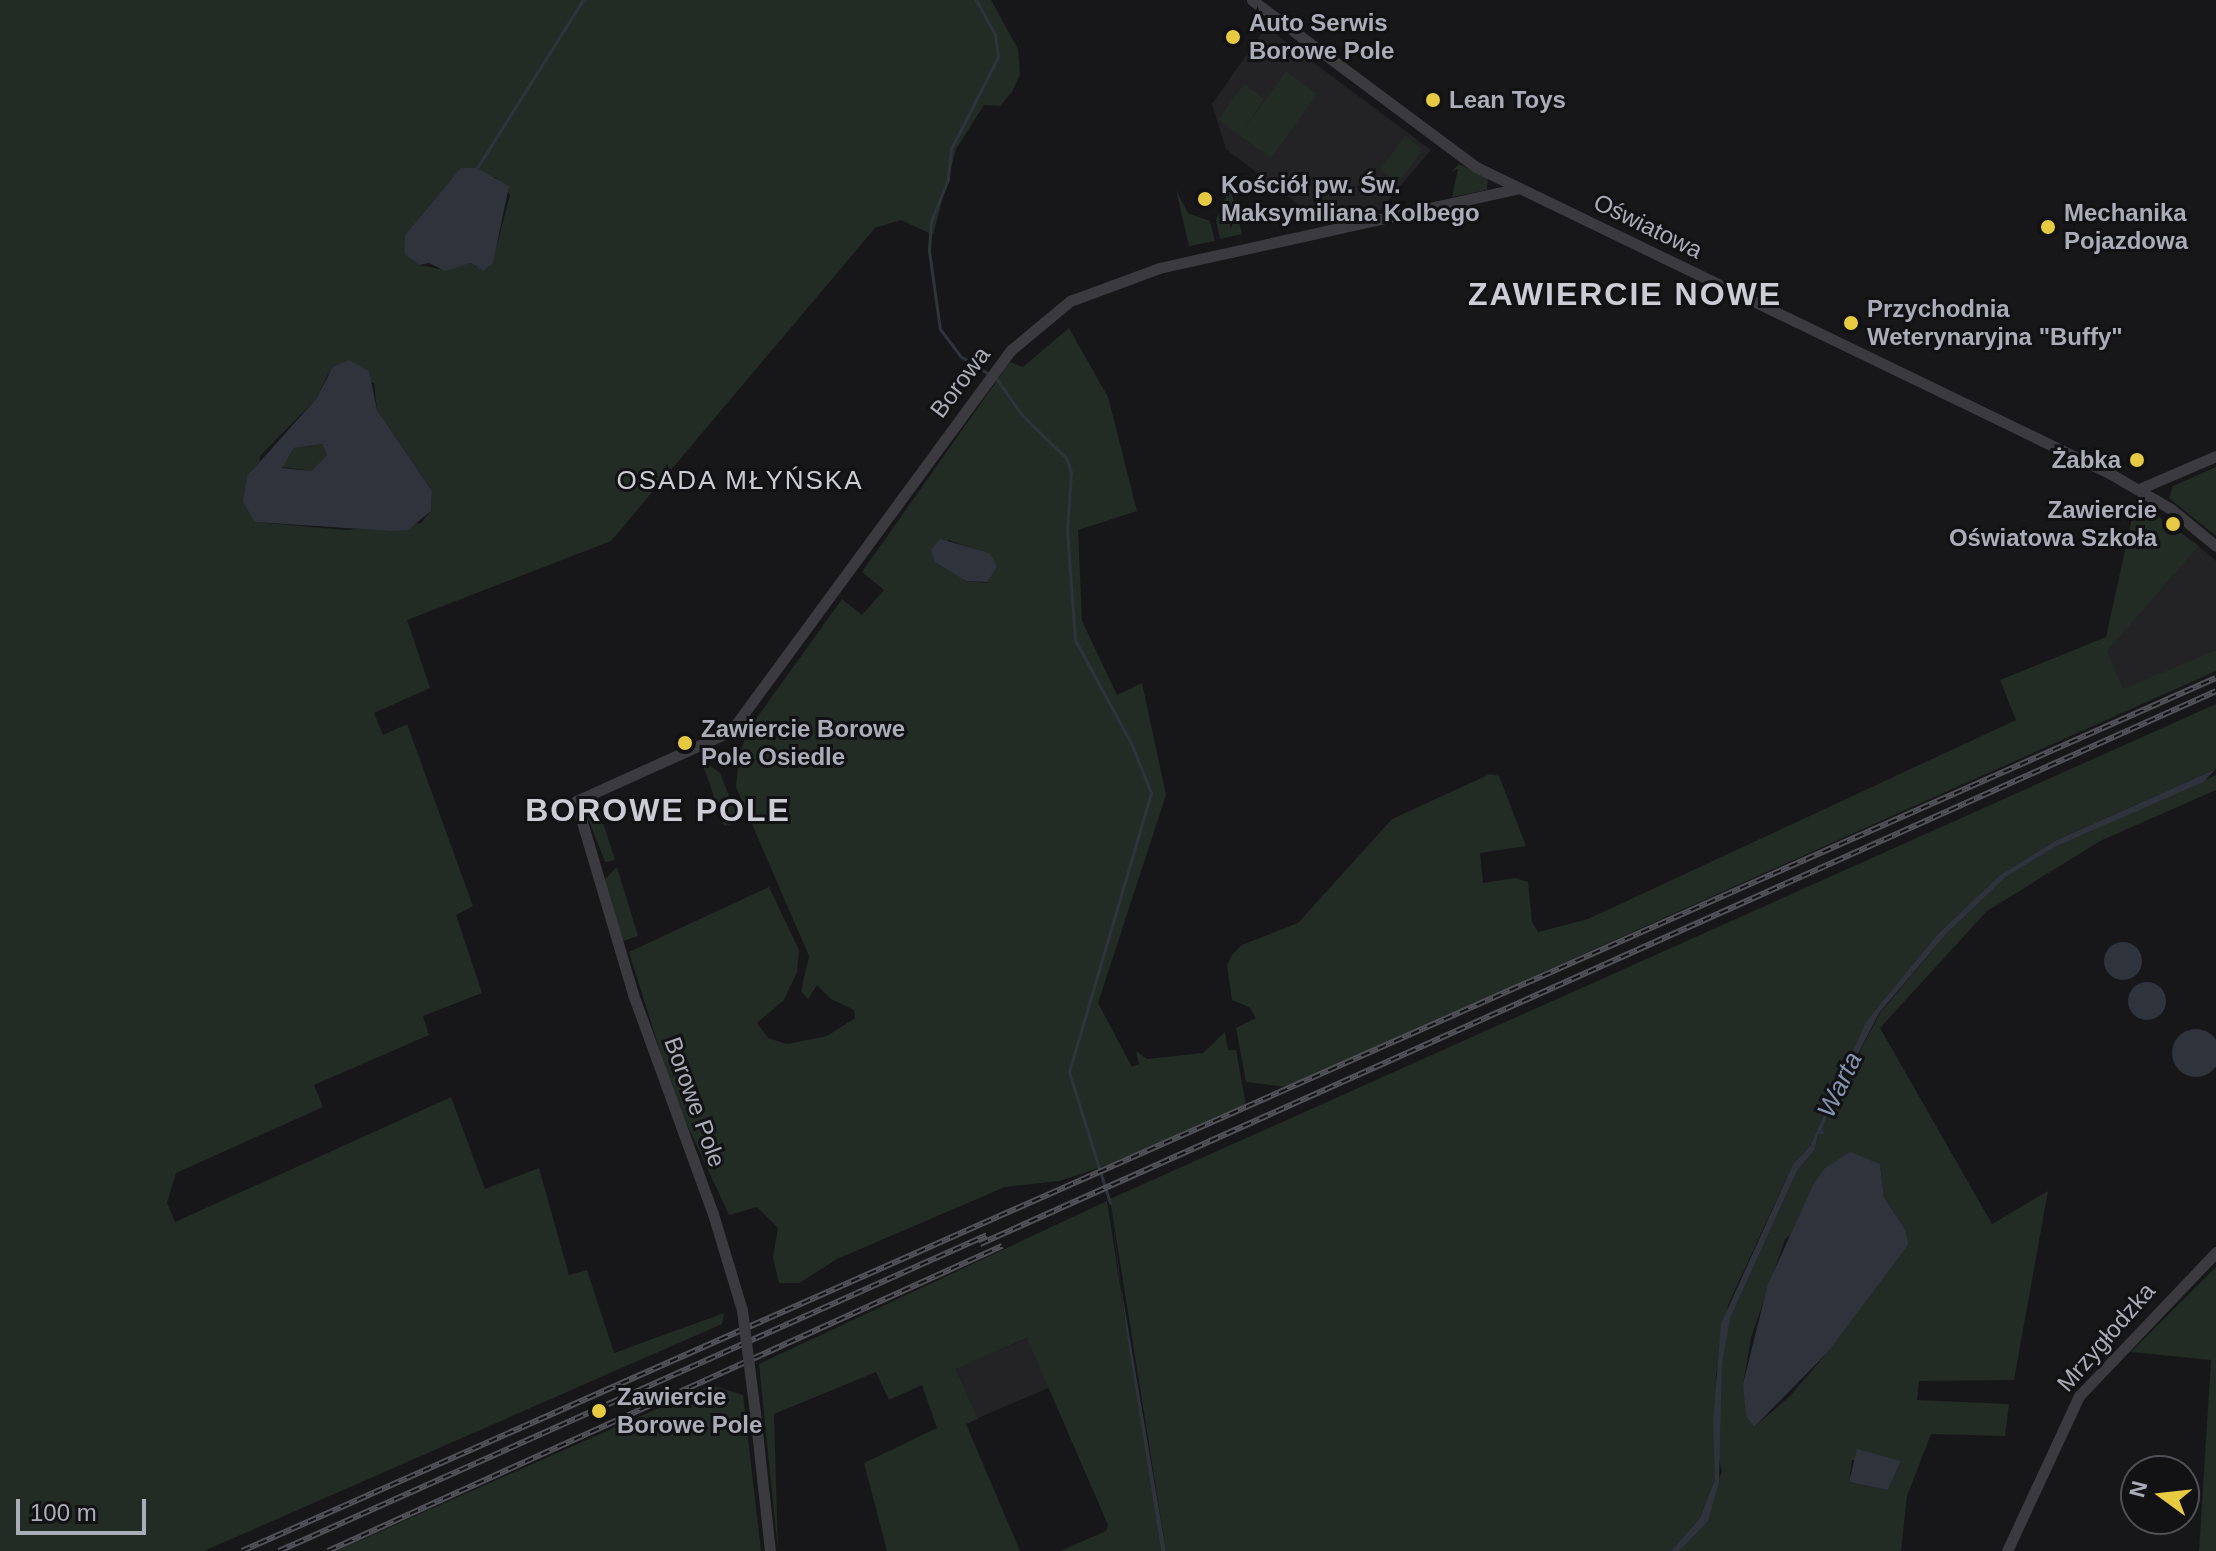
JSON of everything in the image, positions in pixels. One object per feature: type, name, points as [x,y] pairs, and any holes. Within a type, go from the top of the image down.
[{"type":"street","name":"Oświatowa","points":[[1252,0],[1451,150],[1519,188],[2139,489],[2216,546]]},
{"type":"street","name":"Borowa","points":[[574,810],[580,797],[731,731],[994,372],[1040,322],[1070,301],[1128,276],[1519,188]]},
{"type":"street","points":[[2139,489],[2216,456]]},
{"type":"street","name":"Borowe Pole","points":[[574,810],[666,1090],[713,1214],[742,1310],[770,1551]]},
{"type":"street","name":"Mrzygłodzka","points":[[2007,1551],[2079,1396],[2216,1252]]},
{"type":"shaded area","points":[[0,0],[991,0],[1018,49],[1020,74],[1012,92],[1000,106],[984,105],[956,149],[933,235],[901,220],[875,228],[611,541],[407,620],[430,688],[374,713],[383,735],[407,724],[473,906],[456,915],[482,993],[423,1016],[429,1035],[314,1085],[323,1107],[176,1173],[167,1203],[175,1222],[451,1097],[485,1189],[539,1168],[569,1275],[587,1270],[614,1353],[724,1313],[722,1324],[204,1551],[0,1551]],"holes":[[[495,177],[510,195],[494,256],[476,267],[471,263],[440,269],[419,265],[405,255],[405,235],[439,195]],[[328,374],[374,383],[377,410],[432,491],[431,511],[421,523],[345,530],[255,522],[260,456],[316,399]]]},
{"type":"shaded area","points":[[1266,27],[1431,150],[1380,210],[1321,222],[1226,149],[1212,104]]},
{"type":"shaded area","points":[[1286,71],[1317,94],[1271,158],[1218,120],[1244,84],[1264,99],[1241,134]]},
{"type":"shaded area","points":[[1405,136],[1423,149],[1398,183],[1380,170]]},
{"type":"shaded area","points":[[1459,164],[1488,179],[1487,190],[1452,197],[1458,169],[1452,171]]},
{"type":"shaded area","points":[[1227,174],[1242,234],[1220,239],[1216,220],[1227,195],[1220,176]]},
{"type":"shaded area","points":[[1176,190],[1188,213],[1210,221],[1215,241],[1189,246]]},
{"type":"shaded area","points":[[1069,328],[1108,397],[1137,511],[1078,530],[1082,621],[1117,695],[1142,683],[1166,795],[1098,1003],[1132,1067],[1139,1064],[1136,1051],[1147,1059],[1203,1053],[1225,1032],[1228,1050],[1236,1050],[1246,1105],[1114,1163],[1059,1181],[1005,1187],[837,1259],[799,1283],[779,1283],[773,1257],[778,1228],[757,1207],[729,1215],[675,1099],[629,952],[769,887],[799,950],[797,972],[784,1000],[757,1023],[768,1038],[787,1044],[827,1036],[855,1018],[854,1010],[831,999],[817,985],[808,999],[801,991],[809,956],[736,787],[739,756],[748,730],[842,599],[862,615],[884,590],[862,572],[1010,362],[1023,367]],"holes":[[[948,540],[990,554],[987,583],[966,581],[953,572]]]},
{"type":"shaded area","points":[[322,444],[327,455],[311,471],[282,467],[294,448]]},
{"type":"shaded area","points":[[2216,467],[2216,536],[2169,498],[2173,486]]},
{"type":"shaded area","points":[[2136,500],[2199,546],[2107,651],[2123,689],[2216,650],[2216,671],[1286,1087],[1246,1082],[1236,1028],[1256,1018],[1249,1007],[1232,1000],[1227,965],[1232,955],[1242,945],[1298,923],[1392,819],[1490,774],[1499,776],[1526,846],[1480,853],[1483,883],[1515,878],[1528,882],[1532,922],[1538,932],[1588,919],[2016,720],[2000,680],[2106,637]]},
{"type":"shaded area","points":[[2199,546],[2216,561],[2216,650],[2123,690],[2106,651]]},
{"type":"shaded area","points":[[2216,704],[2216,769],[2057,840],[2000,875],[1936,936],[1866,1023],[1810,1146],[1793,1164],[1728,1305],[1716,1374],[1715,1479],[1700,1518],[1671,1551],[1166,1551],[1110,1199]]},
{"type":"shaded area","points":[[701,759],[720,773],[737,816],[731,824],[724,826]]},
{"type":"shaded area","points":[[2216,775],[2216,790],[2100,841],[1987,911],[1880,1028],[1992,1224],[2048,1191],[2014,1380],[1919,1381],[1917,1400],[2009,1404],[2005,1436],[1931,1434],[1907,1496],[1901,1551],[1679,1551],[1703,1522],[1722,1471],[1716,1450],[1723,1343],[1730,1319],[1797,1171],[1815,1149],[1818,1134],[1825,1134],[1822,1129],[1831,1106],[1880,1013],[1947,933],[2006,877],[2055,847]],"holes":[[[1880,1164],[1884,1197],[1906,1231],[1907,1245],[1828,1352],[1789,1397],[1754,1427],[1743,1384],[1751,1338],[1785,1239]],[[1852,1460],[1901,1461],[1888,1490],[1849,1482]]]},
{"type":"shaded area","points":[[595,798],[615,860],[605,862],[586,813]]},
{"type":"shaded area","points":[[617,867],[638,936],[623,941],[605,879]]},
{"type":"shaded area","points":[[1107,1201],[1161,1551],[1060,1551],[1106,1531],[1108,1525],[1027,1338],[956,1369],[978,1419],[966,1424],[1020,1551],[887,1551],[864,1463],[937,1428],[922,1385],[889,1400],[876,1372],[774,1414],[778,1551],[759,1364]]},
{"type":"shaded area","points":[[2216,1267],[2216,1551],[2199,1551],[2211,1360],[2131,1352]]},
{"type":"shaded area","points":[[1028,1338],[1049,1388],[977,1418],[956,1368]]},
{"type":"shaded area","points":[[711,1385],[743,1395],[761,1551],[336,1551]]},
{"type":"water","points":[[461,168],[477,168],[509,186],[493,263],[483,271],[471,263],[445,271],[429,263],[419,265],[405,255],[405,235]]},
{"type":"water","points":[[349,360],[369,371],[377,410],[432,491],[431,511],[408,530],[255,522],[243,502],[247,476],[316,399],[333,367]],"holes":[[[322,444],[327,455],[311,471],[282,468],[294,448]]]},
{"type":"water","points":[[940,539],[990,553],[997,567],[987,582],[966,581],[935,562],[931,550]]},
{"type":"water","name":"Warta","points":[[2216,769],[2203,782],[2055,847],[2006,877],[1947,933],[1879,1013],[1831,1106],[1822,1129],[1825,1134],[1818,1134],[1815,1149],[1797,1171],[1730,1319],[1722,1364],[1719,1482],[1708,1521],[1679,1551],[1671,1551],[1700,1518],[1715,1479],[1713,1421],[1721,1324],[1793,1164],[1810,1146],[1866,1022],[1936,936],[2000,875],[2057,840]]},
{"type":"water","points":[[2123,942],[2136,948],[2142,961],[2136,974],[2123,980],[2110,974],[2104,961],[2110,948]]},
{"type":"water","points":[[2147,982],[2160,988],[2166,1001],[2160,1014],[2147,1020],[2134,1014],[2128,1001],[2134,988]]},
{"type":"water","points":[[2196,1029],[2205,1030],[2213,1036],[2219,1044],[2219,1062],[2213,1070],[2205,1076],[2196,1077],[2187,1076],[2179,1070],[2173,1062],[2172,1053],[2173,1044],[2179,1036],[2187,1030]]},
{"type":"water","points":[[1850,1152],[1880,1164],[1884,1197],[1906,1231],[1908,1245],[1828,1352],[1754,1427],[1746,1416],[1743,1384],[1768,1284],[1814,1183],[1825,1168]]},
{"type":"water","points":[[1121,1284],[1166,1551],[1161,1551]]},
{"type":"water","points":[[1857,1449],[1901,1461],[1888,1490],[1849,1482]]},
{"type":"waterway","points":[[477,168],[583,0]]},
{"type":"waterway","points":[[976,0],[995,34],[998,57],[951,149],[948,179],[931,221],[929,251],[940,329],[960,356],[989,374]]},
{"type":"waterway","points":[[996,378],[1022,415],[1066,458],[1071,472],[1067,531],[1075,640],[1132,745],[1151,793],[1069,1072],[1110,1203]]},
{"type":"railway","points":[[242,1551],[2216,678]]},
{"type":"railway","points":[[980,1244],[2216,691]]},
{"type":"railway","points":[[279,1551],[987,1235]]},
{"type":"railway","points":[[328,1551],[1002,1246]]},
{"type":"place","name":"Auto Serwis Borowe Pole","points":[[1233,37]]},
{"type":"place","name":"Lean Toys","points":[[1433,100]]},
{"type":"place","name":"Kościół pw. Św. Maksymiliana Kolbego","points":[[1205,199]]},
{"type":"place","name":"Mechanika Pojazdowa","points":[[2048,227]]},
{"type":"place","name":"Przychodnia Weterynaryjna \"Buffy\"","points":[[1851,323]]},
{"type":"place","name":"Żabka","points":[[2137,460]]},
{"type":"place","name":"Zawiercie Oświatowa Szkoła","points":[[2173,524]]},
{"type":"place","name":"Zawiercie Borowe Pole Osiedle","points":[[685,743]]},
{"type":"place","name":"Zawiercie Borowe Pole","points":[[599,1411]]},
{"type":"district","name":"ZAWIERCIE NOWE","points":[[1625,294]]},
{"type":"district","name":"OSADA MŁYŃSKA","points":[[740,481]]},
{"type":"district","name":"BOROWE POLE","points":[[658,810]]}]
